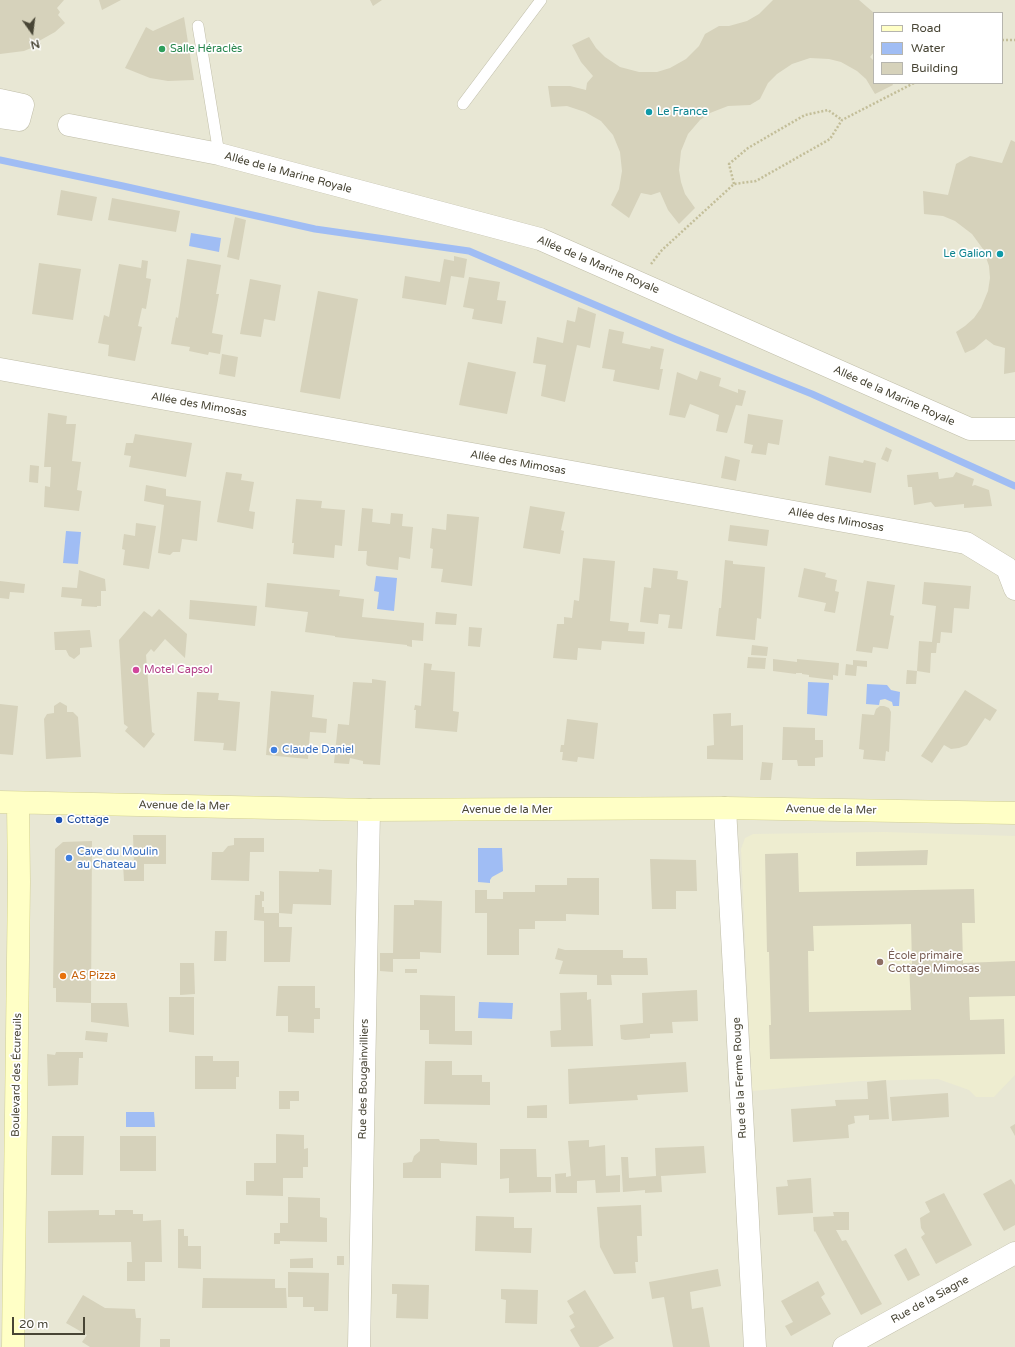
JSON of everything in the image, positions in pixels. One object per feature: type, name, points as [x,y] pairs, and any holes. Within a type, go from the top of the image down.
[{"type":"main road","name":"Avenue de la Mer","points":[[9,802],[369,810],[725,808],[1015,813]]},
{"type":"main road","name":"Boulevard des Écureuils","points":[[9,802],[19,882],[13,1347]]},
{"type":"street","points":[[0,100],[23,105],[10,119]]},
{"type":"street","name":"Allée de la Marine Royale","points":[[69,125],[219,154],[540,239],[970,429],[1015,428]]},
{"type":"street","name":"Allée des Mimosas","points":[[0,369],[966,543],[1006,568],[1015,589]]},
{"type":"street","name":"Rue de la Ferme Rouge","points":[[725,808],[755,1347]]},
{"type":"street","name":"Rue des Bougainvilliers","points":[[359,1347],[369,810]]},
{"type":"street","name":"Rue de la Siagne","points":[[844,1347],[1014,1256]]},
{"type":"lane","points":[[463,104],[541,0]]},
{"type":"lane","points":[[198,26],[219,154]]},
{"type":"path","points":[[1003,40],[1015,40]]},
{"type":"path","points":[[638,282],[662,250],[734,184],[756,181],[830,139],[842,120],[912,84]]},
{"type":"path","points":[[734,184],[729,164],[748,148],[805,115],[828,110],[842,120]]},
{"type":"shaded area","points":[[0,0],[1015,0],[1015,1347],[0,1347]]},
{"type":"shaded area","name":"École primaire Cottage Mimosas","points":[[884,832],[1015,836],[1015,1075],[994,1097],[976,1097],[969,1090],[938,1079],[861,1081],[752,1091],[741,849],[745,838],[753,834]]},
{"type":"water","points":[[191,233],[221,238],[219,252],[189,246]]},
{"type":"water","points":[[66,531],[81,532],[78,564],[63,563]]},
{"type":"water","points":[[376,576],[397,578],[394,611],[377,609],[379,592],[374,591]]},
{"type":"water","points":[[808,682],[829,683],[827,716],[807,714]]},
{"type":"water","points":[[867,684],[887,685],[891,690],[900,692],[899,706],[893,706],[892,702],[885,699],[880,700],[879,705],[866,704]]},
{"type":"water","points":[[478,848],[502,848],[503,871],[492,877],[490,883],[478,882]]},
{"type":"water","points":[[479,1002],[513,1003],[512,1019],[478,1018]]},
{"type":"water","points":[[126,1112],[154,1112],[155,1127],[126,1127]]},
{"type":"building","points":[[0,0],[64,0],[57,8],[60,12],[58,15],[65,23],[55,32],[39,41],[41,44],[24,51],[0,54]]},
{"type":"building","points":[[99,0],[121,0],[102,10]]},
{"type":"building","points":[[370,0],[382,0],[373,6]]},
{"type":"building","name":"Le France","points":[[773,0],[859,0],[873,12],[873,53],[870,57],[873,60],[873,84],[893,85],[875,94],[866,79],[857,71],[841,62],[829,59],[810,58],[792,64],[777,74],[768,83],[760,99],[750,105],[728,106],[710,113],[700,120],[688,134],[681,151],[679,170],[685,194],[695,208],[679,224],[668,210],[660,192],[651,195],[641,193],[629,218],[611,205],[619,189],[622,171],[620,152],[613,135],[601,121],[585,112],[567,106],[551,107],[548,86],[570,86],[586,90],[587,83],[593,76],[581,62],[572,45],[589,37],[596,48],[605,57],[620,67],[639,72],[657,72],[670,68],[686,59],[699,46],[705,34],[719,26],[729,26],[747,21],[759,14]]},
{"type":"building","name":"Salle Héraclès","points":[[184,17],[194,80],[168,81],[150,78],[125,68],[146,27],[153,31]]},
{"type":"building","name":"Le Galion","points":[[1011,140],[1015,142],[1015,372],[1004,374],[1005,348],[994,345],[986,339],[974,349],[965,353],[956,332],[974,318],[981,308],[988,291],[990,278],[989,266],[983,249],[972,234],[955,221],[943,216],[924,214],[923,191],[948,195],[956,164],[970,156],[1002,163]]},
{"type":"building","points":[[61,190],[97,197],[92,221],[57,215]]},
{"type":"building","points":[[112,198],[180,211],[176,232],[108,220]]},
{"type":"building","points":[[235,217],[246,220],[239,260],[227,257]]},
{"type":"building","points":[[454,256],[467,259],[464,278],[451,276],[446,305],[402,298],[405,276],[440,282],[444,259],[454,261]]},
{"type":"building","points":[[187,259],[221,265],[216,294],[219,294],[212,333],[223,335],[220,354],[209,352],[208,355],[189,351],[190,347],[171,344],[176,317],[178,318]]},
{"type":"building","points":[[142,260],[148,261],[146,278],[151,279],[146,309],[142,308],[138,326],[142,327],[135,361],[108,356],[109,345],[98,343],[104,315],[109,317],[119,264],[141,268]]},
{"type":"building","points":[[39,263],[81,269],[73,320],[32,314]]},
{"type":"building","points":[[469,277],[500,282],[497,300],[506,301],[502,324],[472,319],[474,309],[463,307]]},
{"type":"building","points":[[250,279],[281,285],[275,321],[264,319],[261,337],[240,334]]},
{"type":"building","points":[[318,291],[358,299],[340,399],[300,392]]},
{"type":"building","points":[[578,307],[596,314],[590,348],[577,345],[565,402],[541,396],[546,365],[533,363],[537,337],[563,343],[567,320],[575,322]]},
{"type":"building","points":[[609,329],[624,332],[622,343],[650,349],[651,346],[664,349],[660,369],[663,369],[659,390],[613,381],[615,370],[602,368]]},
{"type":"building","points":[[222,354],[238,357],[235,377],[219,374]]},
{"type":"building","points":[[468,362],[516,372],[507,414],[459,405]]},
{"type":"building","points":[[700,371],[721,378],[719,386],[738,393],[738,389],[746,391],[742,406],[736,405],[727,433],[716,431],[719,415],[690,404],[685,418],[669,415],[677,372],[697,380]]},
{"type":"building","points":[[48,413],[67,416],[66,424],[76,424],[72,461],[81,462],[77,490],[82,491],[79,511],[44,507],[45,486],[50,487],[51,467],[44,467]]},
{"type":"building","points":[[748,414],[783,420],[779,445],[768,443],[766,455],[751,453],[753,445],[744,443]]},
{"type":"building","points":[[135,434],[192,443],[186,477],[129,467],[131,456],[124,455],[126,443],[133,443]]},
{"type":"building","points":[[886,447],[892,450],[888,462],[881,459]]},
{"type":"building","points":[[725,456],[740,460],[736,481],[721,478]]},
{"type":"building","points":[[829,456],[863,463],[864,460],[876,463],[871,493],[825,485]]},
{"type":"building","points":[[30,465],[39,466],[38,483],[29,482]]},
{"type":"building","points":[[226,472],[242,474],[241,480],[254,482],[249,511],[255,512],[253,529],[217,522]]},
{"type":"building","points":[[938,472],[939,479],[953,477],[956,472],[974,479],[972,486],[975,485],[989,490],[992,506],[964,508],[964,504],[935,507],[931,502],[914,505],[912,487],[908,487],[907,475]]},
{"type":"building","points":[[146,485],[166,489],[166,496],[201,501],[197,541],[182,539],[180,552],[173,552],[170,555],[158,553],[164,505],[144,501]]},
{"type":"building","points":[[296,499],[322,501],[321,508],[345,510],[342,546],[335,545],[334,558],[293,554],[294,543],[292,543]]},
{"type":"building","points":[[530,506],[565,512],[561,530],[564,531],[560,554],[523,548]]},
{"type":"building","points":[[362,508],[373,509],[372,522],[390,524],[391,513],[403,514],[402,526],[413,527],[410,559],[399,557],[398,570],[368,566],[366,564],[367,551],[358,551]]},
{"type":"building","points":[[447,514],[479,517],[472,586],[441,582],[443,569],[431,568],[433,549],[430,548],[432,528],[446,530]]},
{"type":"building","points":[[136,523],[156,526],[149,569],[123,565],[125,550],[122,549],[124,534],[135,536]]},
{"type":"building","points":[[730,525],[769,530],[767,546],[728,541]]},
{"type":"building","points":[[583,558],[615,561],[610,621],[629,623],[628,631],[645,632],[644,644],[602,641],[601,650],[578,648],[577,660],[553,658],[557,624],[564,624],[564,617],[572,618],[574,600],[579,601]]},
{"type":"building","points":[[725,560],[733,561],[733,564],[765,567],[761,619],[757,618],[755,640],[716,636],[719,608],[721,608]]},
{"type":"building","points":[[653,568],[678,571],[677,579],[688,581],[682,629],[668,628],[670,615],[659,614],[658,624],[640,622],[644,587],[651,588]]},
{"type":"building","points":[[804,568],[826,573],[825,577],[837,580],[835,591],[839,592],[835,613],[824,611],[826,603],[798,597]]},
{"type":"building","points":[[79,570],[105,579],[106,591],[101,591],[101,606],[81,606],[82,599],[61,597],[62,587],[77,588]]},
{"type":"building","points":[[0,581],[25,584],[24,593],[10,592],[9,599],[0,598]]},
{"type":"building","points":[[867,581],[895,585],[890,615],[894,616],[888,649],[873,647],[872,653],[856,651]]},
{"type":"building","points":[[924,582],[971,586],[969,609],[954,608],[952,633],[941,632],[940,643],[937,643],[936,653],[931,653],[930,673],[917,671],[919,641],[932,642],[936,606],[922,604]]},
{"type":"building","points":[[267,583],[340,590],[339,596],[364,599],[362,617],[424,623],[423,641],[412,640],[412,647],[407,645],[305,632],[308,612],[265,607]]},
{"type":"building","points":[[190,600],[257,606],[255,626],[189,619]]},
{"type":"building","points":[[159,609],[187,634],[185,658],[165,639],[154,652],[151,649],[146,655],[152,732],[155,734],[144,748],[125,731],[128,727],[124,724],[119,640],[144,611],[152,617]]},
{"type":"building","points":[[436,612],[457,614],[456,625],[435,624]]},
{"type":"building","points":[[469,627],[482,628],[480,647],[468,646]]},
{"type":"building","points":[[90,630],[92,647],[80,648],[80,654],[74,659],[69,656],[66,650],[55,650],[54,632]]},
{"type":"building","points":[[752,645],[768,647],[767,656],[751,655]]},
{"type":"building","points":[[748,657],[766,658],[765,669],[747,668]]},
{"type":"building","points":[[773,659],[797,662],[797,659],[839,663],[838,676],[833,675],[833,680],[809,677],[809,675],[802,673],[796,674],[773,671]]},
{"type":"building","points":[[853,660],[867,661],[867,667],[857,666],[856,676],[845,675],[846,664],[853,665]]},
{"type":"building","points":[[424,663],[432,664],[431,670],[455,672],[453,711],[459,712],[457,732],[415,728],[416,710],[414,710],[415,705],[421,706]]},
{"type":"building","points":[[907,670],[917,671],[916,684],[906,684]]},
{"type":"building","points":[[372,679],[386,681],[380,765],[363,764],[363,761],[350,758],[349,764],[334,763],[338,724],[349,725],[353,682],[372,683]]},
{"type":"building","points":[[965,690],[997,710],[990,721],[985,718],[967,745],[951,749],[944,745],[932,763],[921,756]]},
{"type":"building","points":[[271,691],[314,695],[312,717],[327,719],[326,733],[310,732],[308,759],[266,755]]},
{"type":"building","points":[[197,692],[219,693],[218,700],[240,702],[236,751],[223,750],[224,743],[194,741]]},
{"type":"building","points":[[60,702],[67,706],[67,712],[73,712],[78,717],[81,757],[46,759],[44,719],[47,714],[54,713],[54,706]]},
{"type":"building","points":[[0,704],[18,706],[13,755],[0,754]]},
{"type":"building","points":[[880,706],[889,708],[891,712],[889,752],[886,751],[885,761],[863,759],[864,750],[859,749],[862,714],[874,715],[876,709]]},
{"type":"building","points":[[731,713],[731,726],[743,725],[743,760],[707,759],[707,746],[714,745],[713,714]]},
{"type":"building","points":[[567,719],[598,723],[594,759],[578,757],[577,762],[562,760],[563,752],[560,752],[561,745],[564,745]]},
{"type":"building","points":[[783,727],[815,728],[815,740],[823,740],[823,757],[815,758],[815,766],[798,766],[797,760],[782,760]]},
{"type":"building","points":[[762,762],[773,763],[771,780],[760,780]]},
{"type":"building","points":[[133,835],[166,835],[166,864],[144,864],[144,881],[124,881],[123,864],[134,864]]},
{"type":"building","points":[[234,838],[264,838],[264,852],[250,852],[249,881],[211,880],[212,852],[223,852],[228,846],[234,845]]},
{"type":"building","points":[[92,841],[91,1003],[56,1002],[56,988],[53,988],[55,849],[63,842]]},
{"type":"building","points":[[928,850],[927,865],[856,866],[856,852]]},
{"type":"building","points":[[798,853],[799,892],[974,889],[975,923],[962,923],[963,963],[1015,961],[1015,996],[969,997],[970,1020],[1004,1019],[1005,1054],[770,1059],[769,1025],[771,1025],[769,952],[767,952],[765,854]],"holes":[[[911,924],[912,964],[909,963],[911,1010],[809,1012],[808,951],[814,951],[813,926]]]},
{"type":"building","points":[[650,859],[696,860],[697,891],[676,891],[676,909],[652,909]]},
{"type":"building","points":[[319,869],[332,870],[331,905],[293,904],[292,914],[279,913],[279,871],[319,872]]},
{"type":"building","points":[[567,878],[599,878],[599,915],[566,914],[566,921],[535,921],[535,929],[519,929],[519,955],[487,955],[487,913],[475,913],[475,890],[487,890],[487,899],[503,899],[503,892],[535,892],[535,885],[567,885]]},
{"type":"building","points":[[260,891],[264,892],[262,907],[264,907],[264,913],[279,913],[279,927],[292,927],[290,962],[264,962],[264,921],[254,920],[255,895],[260,895]]},
{"type":"building","points":[[414,900],[442,901],[441,953],[420,952],[420,959],[393,959],[393,972],[380,971],[380,953],[393,953],[394,905],[414,905]]},
{"type":"building","points":[[215,931],[227,931],[226,961],[214,961]]},
{"type":"building","points":[[558,948],[565,950],[623,950],[623,958],[647,958],[648,975],[611,975],[612,985],[597,985],[597,975],[559,974],[563,961],[555,959]]},
{"type":"building","points":[[180,963],[194,963],[195,994],[180,995]]},
{"type":"building","points":[[405,969],[417,969],[417,973],[405,973]]},
{"type":"building","points":[[278,986],[315,986],[315,1008],[320,1008],[320,1019],[314,1019],[314,1033],[288,1032],[288,1016],[276,1016]]},
{"type":"building","points":[[697,990],[698,1021],[672,1022],[673,1033],[650,1034],[650,1038],[621,1039],[620,1025],[643,1023],[642,993]]},
{"type":"building","points":[[587,992],[587,1000],[591,999],[593,1046],[551,1047],[550,1031],[561,1030],[560,993]]},
{"type":"building","points":[[420,995],[455,996],[455,1031],[472,1031],[472,1045],[429,1044],[429,1030],[420,1030]]},
{"type":"building","points":[[169,997],[194,997],[194,1035],[169,1032]]},
{"type":"building","points":[[91,1003],[127,1003],[129,1027],[91,1022]]},
{"type":"building","points":[[86,1031],[108,1033],[107,1042],[85,1040]]},
{"type":"building","points":[[56,1052],[83,1052],[83,1058],[79,1058],[78,1085],[48,1086],[47,1054],[55,1055]]},
{"type":"building","points":[[195,1056],[213,1056],[213,1061],[239,1061],[239,1077],[236,1077],[236,1089],[195,1089]]},
{"type":"building","points":[[425,1061],[452,1061],[452,1075],[482,1075],[482,1082],[490,1082],[490,1105],[424,1104]]},
{"type":"building","points":[[686,1062],[688,1092],[637,1095],[638,1100],[569,1104],[568,1069]]},
{"type":"building","points":[[886,1080],[889,1119],[869,1120],[869,1115],[854,1116],[855,1123],[848,1125],[849,1138],[793,1142],[791,1109],[836,1106],[835,1100],[868,1099],[867,1082]]},
{"type":"building","points":[[279,1091],[299,1091],[299,1101],[290,1101],[290,1109],[279,1109]]},
{"type":"building","points":[[948,1093],[949,1117],[892,1121],[890,1097]]},
{"type":"building","points":[[547,1105],[547,1118],[527,1118],[527,1106]]},
{"type":"building","points":[[1015,1124],[1015,1136],[1010,1127]]},
{"type":"building","points":[[276,1134],[304,1135],[304,1149],[308,1148],[308,1167],[303,1167],[303,1178],[283,1178],[283,1196],[246,1195],[246,1181],[254,1181],[254,1163],[276,1163]]},
{"type":"building","points":[[52,1136],[84,1136],[83,1175],[51,1175]]},
{"type":"building","points":[[120,1136],[156,1136],[156,1171],[120,1171]]},
{"type":"building","points":[[420,1139],[439,1139],[440,1141],[477,1143],[477,1165],[441,1163],[441,1178],[403,1178],[403,1163],[412,1162],[414,1156],[420,1151]]},
{"type":"building","points":[[589,1140],[589,1147],[605,1145],[606,1176],[620,1175],[620,1192],[596,1193],[595,1180],[577,1181],[577,1193],[556,1193],[555,1174],[566,1173],[566,1177],[571,1176],[568,1141]]},
{"type":"building","points":[[704,1146],[706,1173],[661,1176],[662,1192],[645,1193],[645,1190],[623,1192],[621,1157],[628,1157],[629,1178],[656,1176],[655,1148]]},
{"type":"building","points":[[500,1149],[536,1149],[537,1177],[551,1177],[551,1192],[509,1193],[509,1178],[500,1179]]},
{"type":"building","points":[[811,1178],[813,1213],[778,1215],[776,1187],[788,1186],[787,1180]]},
{"type":"building","points":[[1011,1179],[1015,1185],[1015,1225],[1004,1231],[983,1194]]},
{"type":"building","points":[[944,1193],[972,1245],[936,1264],[921,1237],[925,1234],[921,1228],[920,1218],[930,1212],[925,1202]]},
{"type":"building","points":[[288,1197],[320,1198],[320,1217],[327,1218],[327,1242],[280,1241],[280,1244],[274,1244],[274,1233],[280,1233],[280,1223],[288,1223]]},
{"type":"building","points":[[641,1205],[642,1236],[637,1236],[638,1262],[635,1262],[636,1273],[614,1274],[600,1247],[597,1207]]},
{"type":"building","points":[[99,1210],[99,1215],[115,1215],[115,1210],[133,1210],[133,1214],[143,1214],[143,1221],[161,1220],[162,1262],[145,1262],[145,1281],[127,1281],[127,1262],[132,1262],[131,1242],[48,1243],[48,1211]]},
{"type":"building","points":[[833,1212],[849,1212],[849,1230],[836,1230],[842,1241],[846,1240],[882,1304],[861,1315],[815,1231],[814,1232],[813,1217],[834,1216]]},
{"type":"building","points":[[476,1216],[514,1217],[514,1228],[532,1228],[531,1253],[475,1251]]},
{"type":"building","points":[[178,1229],[184,1229],[184,1236],[188,1236],[188,1246],[201,1246],[201,1269],[178,1268]]},
{"type":"building","points":[[906,1248],[920,1275],[908,1281],[894,1255]]},
{"type":"building","points":[[337,1256],[344,1256],[344,1265],[337,1265]]},
{"type":"building","points":[[313,1258],[313,1268],[290,1268],[290,1259]]},
{"type":"building","points":[[718,1269],[721,1286],[690,1292],[692,1309],[703,1307],[710,1347],[673,1347],[664,1297],[652,1299],[649,1282]]},
{"type":"building","points":[[288,1272],[329,1273],[328,1311],[314,1311],[314,1307],[303,1307],[303,1297],[288,1297]]},
{"type":"building","points":[[203,1278],[275,1279],[275,1288],[286,1288],[287,1308],[202,1308]]},
{"type":"building","points":[[818,1281],[825,1294],[821,1297],[831,1314],[791,1336],[785,1326],[793,1322],[781,1301]]},
{"type":"building","points":[[392,1284],[429,1285],[428,1319],[396,1318],[397,1294],[392,1294]]},
{"type":"building","points":[[501,1289],[538,1290],[537,1324],[505,1323],[506,1300],[501,1299]]},
{"type":"building","points":[[585,1290],[614,1338],[598,1347],[580,1347],[570,1330],[575,1327],[569,1316],[574,1313],[567,1301]]},
{"type":"building","points":[[83,1295],[105,1308],[135,1309],[136,1318],[141,1318],[140,1347],[90,1347],[82,1342],[87,1335],[66,1323]]},
{"type":"building","points":[[160,1339],[170,1339],[170,1347],[160,1347]]},
{"type":"waterway","points":[[0,160],[315,229],[469,251],[675,339],[812,394],[1015,486]]},
{"type":"place","name":"Salle Héraclès","points":[[162,49]]},
{"type":"place","name":"Le France","points":[[649,112]]},
{"type":"place","name":"Le Galion","points":[[1000,254]]},
{"type":"place","name":"Motel Capsol","points":[[136,670]]},
{"type":"place","name":"Claude Daniel","points":[[274,750]]},
{"type":"place","name":"Cottage","points":[[59,820]]},
{"type":"place","name":"Cave du Moulin au Chateau","points":[[69,858]]},
{"type":"place","name":"École primaire Cottage Mimosas","points":[[880,962]]},
{"type":"place","name":"AS Pizza","points":[[63,976]]}]
